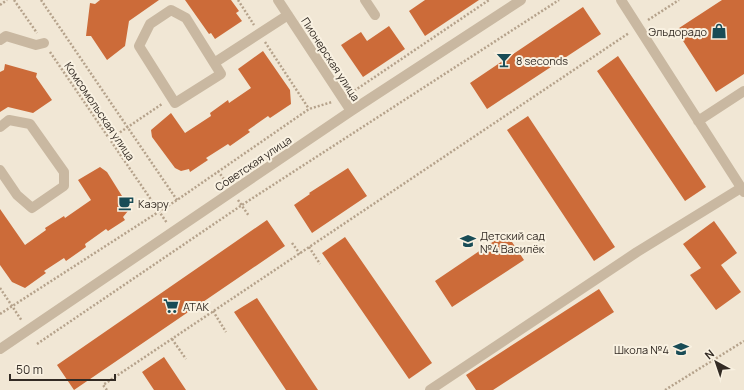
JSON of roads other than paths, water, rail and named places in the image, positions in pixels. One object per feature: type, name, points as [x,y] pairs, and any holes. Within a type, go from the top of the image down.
[{"type":"street","name":"Пионерская улица","points":[[278,0],[351,111]]},
{"type":"street","points":[[365,0],[375,16]]},
{"type":"street","name":"Советская улица","points":[[0,349],[351,111],[521,0]]},
{"type":"street","points":[[433,389],[636,252],[743,190],[621,0]]},
{"type":"street","points":[[171,10],[186,18],[214,63],[221,74],[175,103],[139,46],[150,24],[171,10]]},
{"type":"street","points":[[214,63],[288,15]]},
{"type":"street","points":[[0,40],[6,36],[36,45],[44,43]]},
{"type":"street","points":[[698,121],[744,91]]},
{"type":"street","points":[[0,127],[9,120],[30,124],[64,172],[64,186],[32,208],[17,195],[0,170]]},
{"type":"place","name":"Эльдорадо","points":[[719,31]]},
{"type":"place","name":"8 seconds","points":[[504,60]]},
{"type":"place","name":"Каэру","points":[[126,203]]},
{"type":"place","name":"Детский сад №4 Василёк","points":[[468,241]]},
{"type":"place","name":"АТАК","points":[[171,306]]},
{"type":"place","name":"Школа №4","points":[[681,349]]}]
